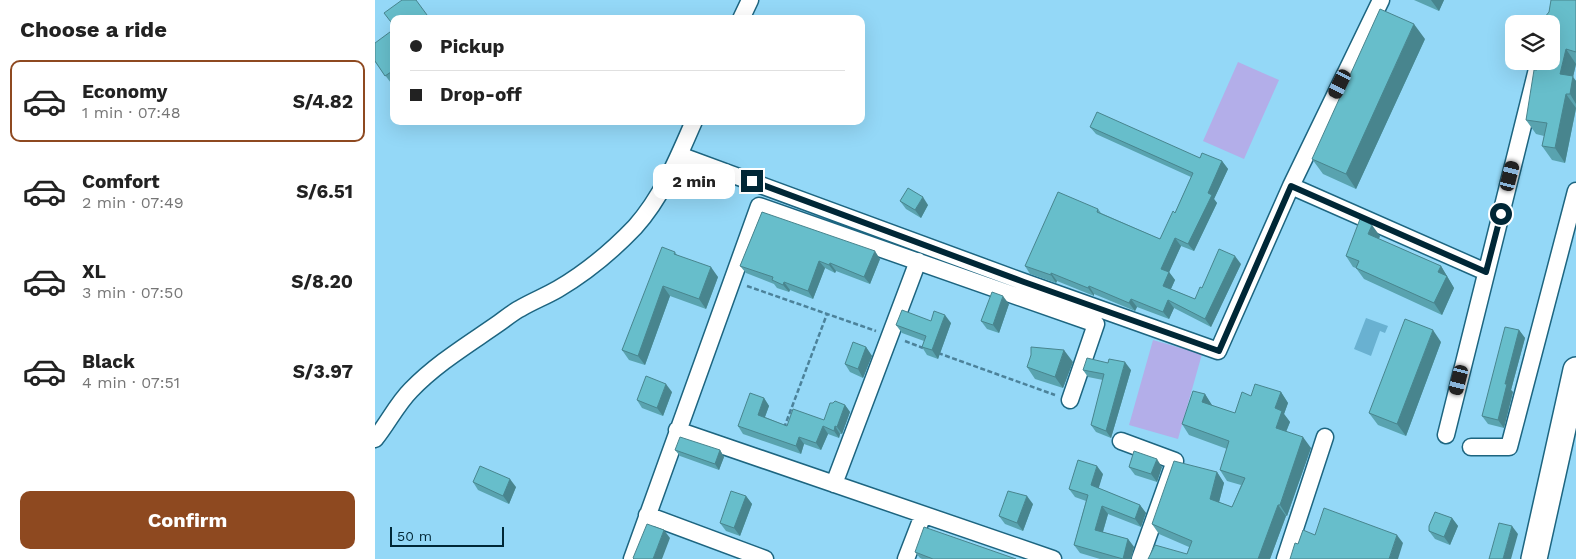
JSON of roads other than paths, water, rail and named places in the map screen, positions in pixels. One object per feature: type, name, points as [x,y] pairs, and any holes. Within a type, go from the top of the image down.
[{"type":"main road","points":[[1534,559],[1576,370]]},
{"type":"street","points":[[743,15],[750,0]]},
{"type":"street","points":[[679,155],[1005,275],[1219,351],[1291,186],[1381,0]]},
{"type":"street","points":[[1446,435],[1537,70]]},
{"type":"street","points":[[375,438],[410,390],[430,372],[471,341],[520,308],[557,290],[602,259],[636,225],[652,205],[679,155],[692,125]]},
{"type":"street","points":[[1291,186],[1486,272]]},
{"type":"street","points":[[1471,447],[1509,447],[1576,191]]},
{"type":"street","points":[[632,559],[759,206],[1096,324],[1070,400]]},
{"type":"street","points":[[833,484],[917,261]]},
{"type":"street","points":[[677,430],[1053,559]]},
{"type":"street","points":[[1285,559],[1325,437]]},
{"type":"street","points":[[1121,441],[1175,460],[1140,559]]},
{"type":"street","points":[[906,559],[923,515]]},
{"type":"street","points":[[647,516],[765,559]]},
{"type":"water","points":[[1366,318],[1388,326],[1385,333],[1380,331],[1371,356],[1354,349]]}]
